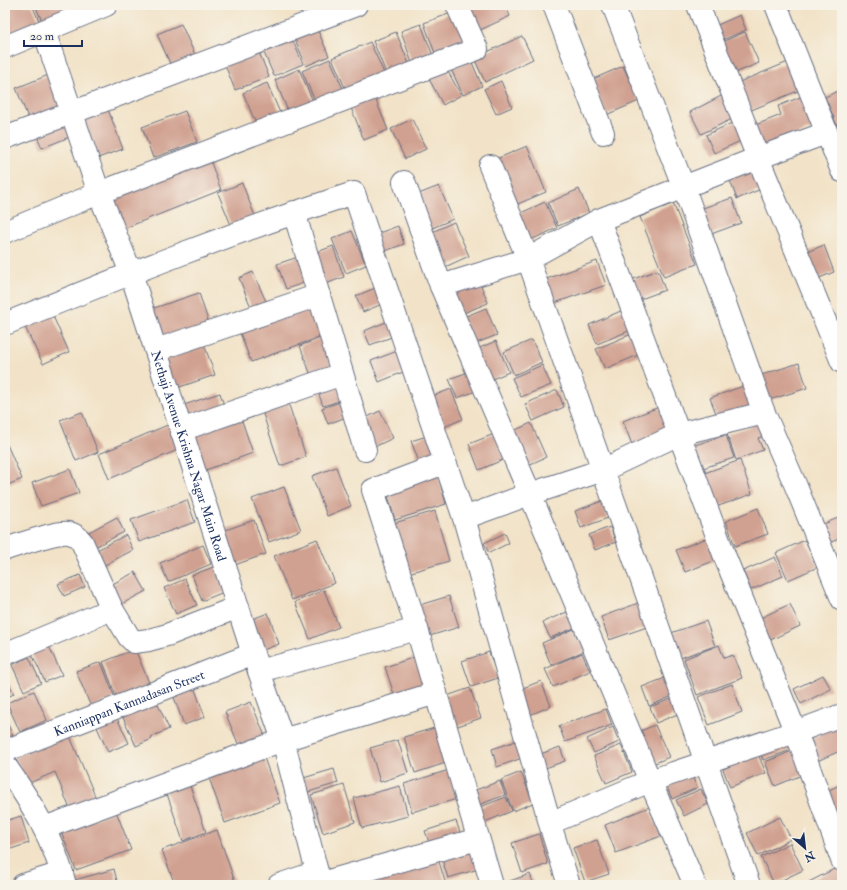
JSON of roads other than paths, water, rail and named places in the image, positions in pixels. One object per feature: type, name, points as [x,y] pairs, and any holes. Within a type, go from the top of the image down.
[{"type":"street","points":[[5,47],[106,5]]},
{"type":"street","points":[[5,138],[356,5]]},
{"type":"street","points":[[5,232],[99,193],[477,49],[457,5]]},
{"type":"street","points":[[554,5],[603,134]]},
{"type":"street","points":[[613,5],[684,188],[764,413],[796,484],[842,599]]},
{"type":"street","points":[[698,5],[758,158],[842,362]]},
{"type":"street","points":[[776,5],[826,133],[841,167]]},
{"type":"street","name":"Nethaji Avenue Krishna Nagar Main Road","points":[[44,31],[73,112],[99,193],[131,273],[256,663],[283,740],[320,880]]},
{"type":"street","points":[[441,286],[528,259],[599,220],[826,133]]},
{"type":"street","points":[[490,166],[528,259],[707,762],[749,885]]},
{"type":"street","points":[[404,182],[441,286],[695,885]]},
{"type":"street","points":[[5,324],[131,273],[294,212],[354,193],[444,463],[464,518],[550,823],[569,885]]},
{"type":"street","points":[[294,212],[365,450]]},
{"type":"street","points":[[599,220],[725,557],[795,732],[842,860]]},
{"type":"street","points":[[156,350],[319,296]]},
{"type":"street","points":[[181,430],[342,374]]},
{"type":"street","points":[[464,518],[603,470],[679,434],[764,413]]},
{"type":"street","points":[[444,463],[373,490],[417,629],[492,885]]},
{"type":"street","points":[[5,549],[53,535],[69,533],[76,536],[82,542],[112,609],[129,638],[134,642],[140,642],[167,634],[238,607]]},
{"type":"street","points":[[5,654],[112,609]]},
{"type":"street","name":"Kanniappan Kannadasan Street","points":[[5,751],[256,663],[417,629]]},
{"type":"street","points":[[44,828],[283,740],[436,693]]},
{"type":"street","points":[[550,823],[650,781],[842,715]]},
{"type":"street","points":[[9,777],[44,828],[64,879],[23,885]]},
{"type":"street","points":[[279,885],[320,880],[478,839]]}]
